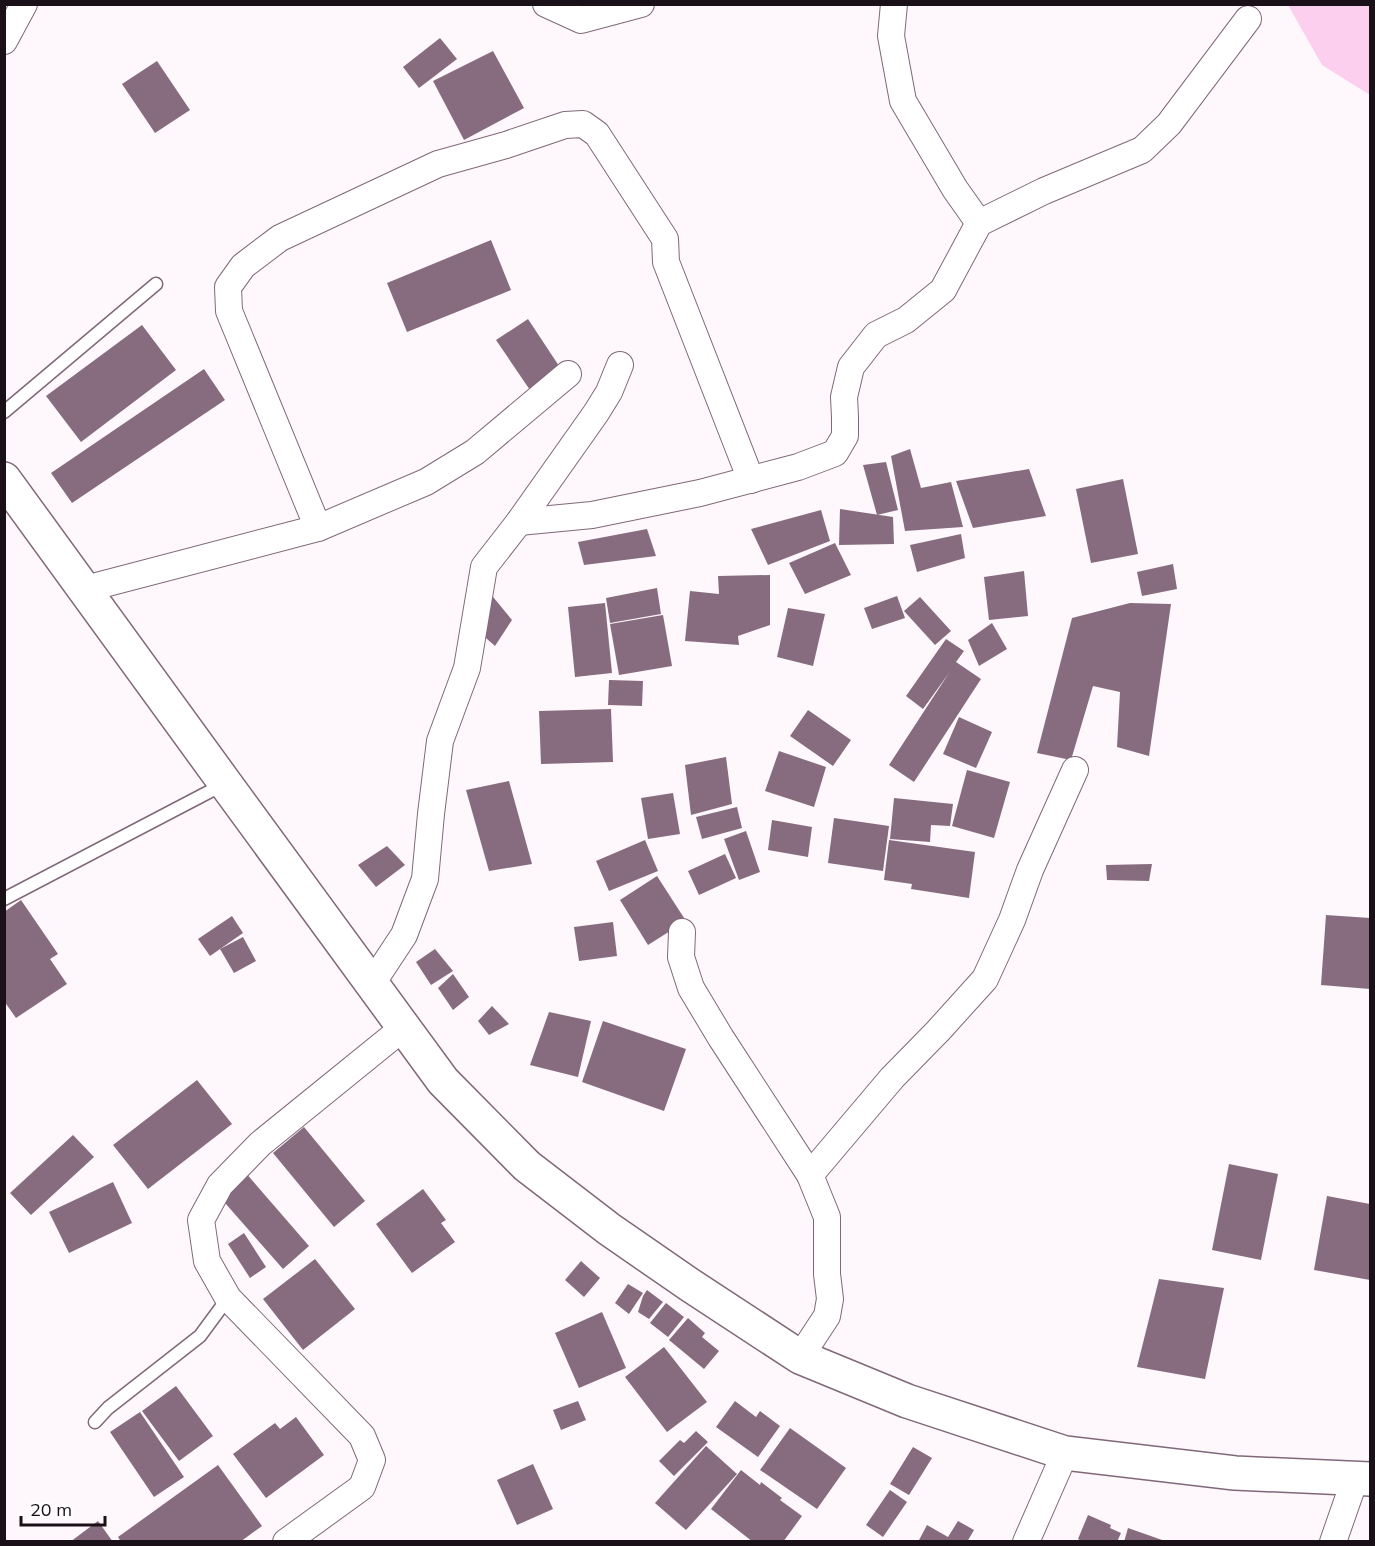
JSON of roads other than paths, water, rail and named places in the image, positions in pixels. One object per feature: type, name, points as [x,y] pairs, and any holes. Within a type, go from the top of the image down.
[{"type":"main road","points":[[4,479],[443,1081],[527,1166],[609,1228],[800,1358],[907,1401],[1065,1453],[1235,1473],[1363,1479]]},
{"type":"street","points":[[4,41],[24,4]]},
{"type":"street","points":[[546,4],[581,20],[641,4]]},
{"type":"street","points":[[894,4],[891,36],[903,101],[955,189],[979,223]]},
{"type":"street","points":[[519,522],[592,515],[700,493],[798,467],[835,453],[845,436],[844,397],[851,367],[876,335],[906,320],[943,290],[979,223],[1044,191],[1142,150],[1169,124],[1248,19]]},
{"type":"street","points":[[318,528],[229,310],[228,287],[243,266],[280,238],[438,164],[565,125],[583,124],[597,134],[665,239],[666,262],[751,480]]},
{"type":"street","points":[[371,985],[404,935],[425,879],[440,741],[467,668],[484,567],[519,522],[600,406],[621,365]]},
{"type":"street","points":[[85,589],[318,528],[426,482],[475,452],[568,375]]},
{"type":"street","points":[[810,1175],[892,1078],[985,979],[1075,770]]},
{"type":"street","points":[[682,932],[681,957],[691,988],[810,1175],[827,1217],[827,1274],[830,1299],[826,1316],[800,1358]]},
{"type":"street","points":[[286,1542],[362,1487],[372,1460],[362,1436],[228,1298],[207,1261],[201,1220],[220,1185],[260,1144],[403,1028]]},
{"type":"street","points":[[1026,1542],[1065,1453]]},
{"type":"street","points":[[1333,1542],[1363,1479]]},
{"type":"lane","points":[[4,412],[156,284]]},
{"type":"lane","points":[[4,899],[225,783]]},
{"type":"lane","points":[[95,1422],[108,1408],[200,1336],[228,1298]]}]
